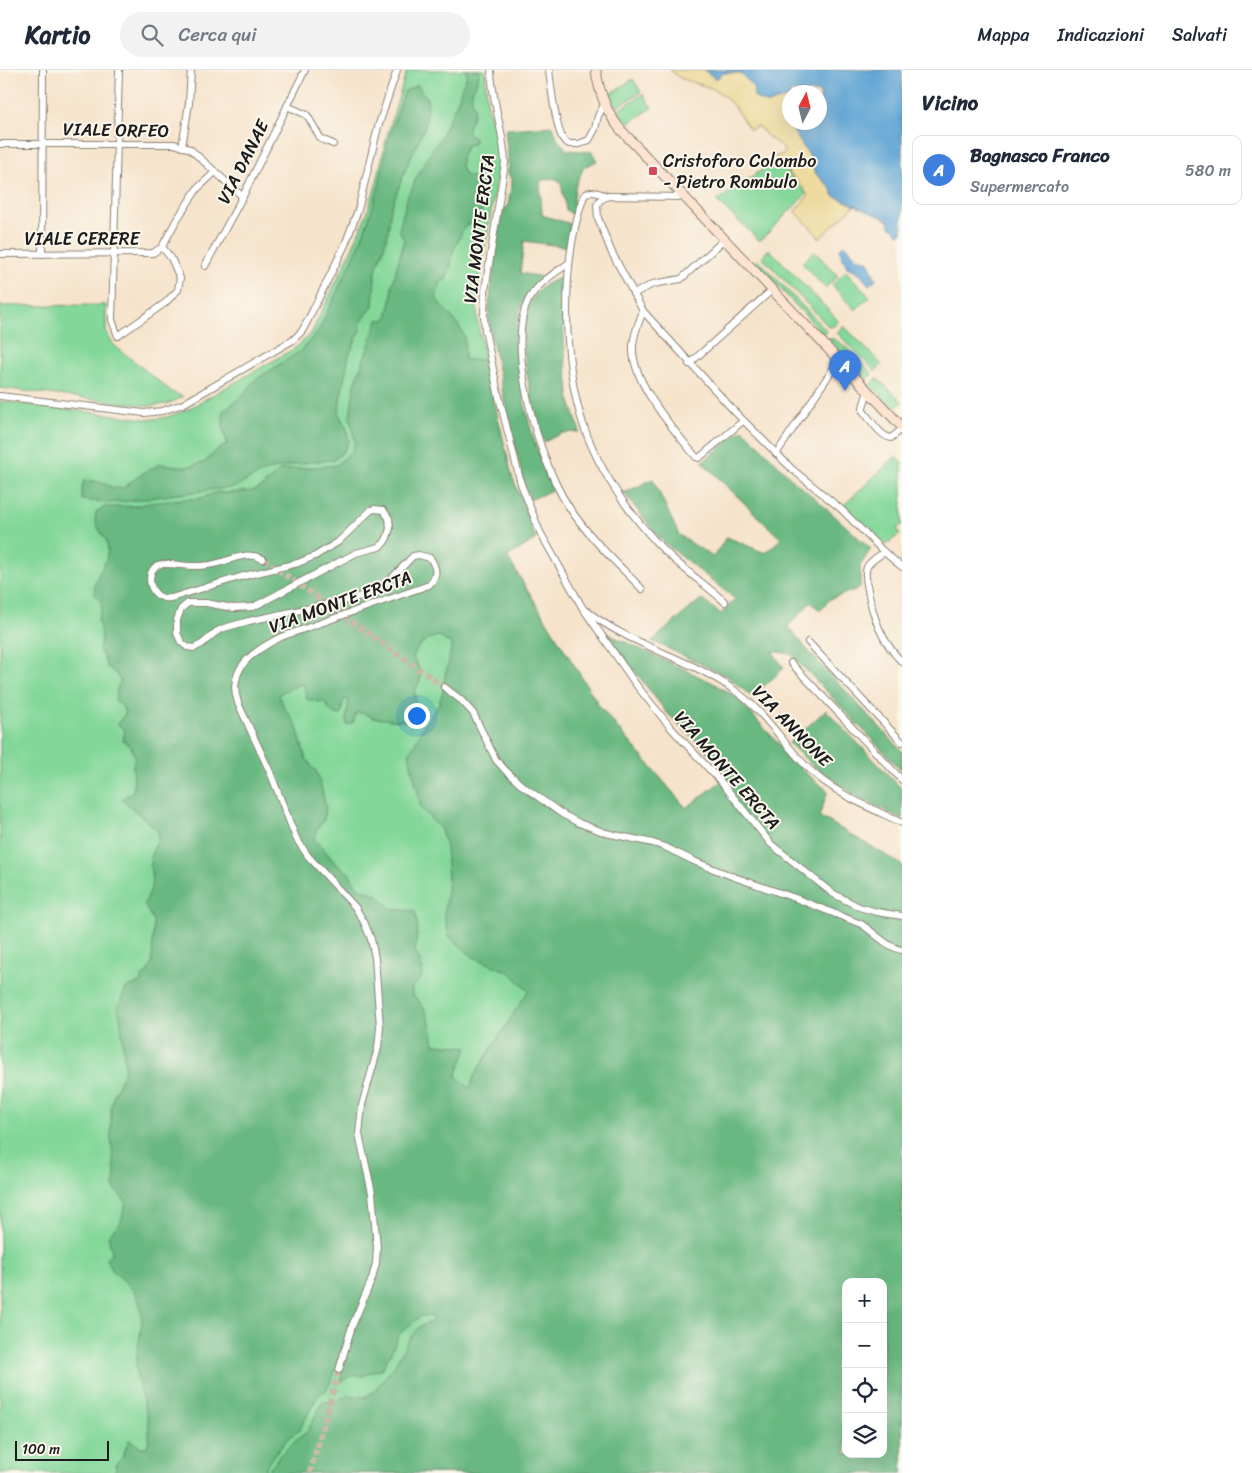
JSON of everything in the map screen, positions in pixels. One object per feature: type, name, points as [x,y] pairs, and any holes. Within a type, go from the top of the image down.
[{"type":"main road","points":[[596,70],[604,104],[621,130],[902,428]]},
{"type":"street","points":[[42,70],[42,254]]},
{"type":"street","points":[[119,70],[112,320],[118,336],[165,303],[178,290],[180,278],[172,258],[162,247],[197,189],[215,172]]},
{"type":"street","points":[[182,146],[189,103],[191,70]]},
{"type":"street","name":"VIA DANAE","points":[[205,266],[243,197],[305,70]]},
{"type":"street","points":[[0,396],[144,413],[162,411],[183,404],[293,340],[302,331],[307,322],[350,231],[362,198],[380,122],[397,70]]},
{"type":"street","name":"VIA MONTE ERCTA","points":[[491,70],[493,96],[504,147],[505,163],[485,290],[484,315],[488,348],[515,461],[527,503],[540,532],[582,607],[632,678],[658,712],[722,783],[771,844],[832,892],[858,907],[902,916]]},
{"type":"street","points":[[549,70],[559,130],[562,138],[568,144],[579,144],[589,140],[604,104]]},
{"type":"street","points":[[287,106],[307,115],[321,139],[333,144]]},
{"type":"street","name":"VIALE ORFEO","points":[[0,144],[174,144],[190,149],[243,197]]},
{"type":"street","points":[[685,197],[608,196],[593,192],[587,192],[584,196],[574,235],[567,301],[571,367],[576,400],[584,425],[600,463],[625,504],[657,544],[725,602]]},
{"type":"street","points":[[608,196],[604,197],[598,205],[598,218],[611,251],[643,311],[689,364],[776,454],[805,481],[846,514],[884,552],[902,566]]},
{"type":"street","points":[[633,294],[653,284],[681,279],[725,239]]},
{"type":"street","name":"VIALE CERERE","points":[[0,254],[153,253],[162,247]]},
{"type":"street","points":[[570,263],[537,287],[528,300],[522,317],[521,342],[528,401],[546,460],[567,504],[596,542],[642,589]]},
{"type":"street","points":[[689,364],[773,290]]},
{"type":"street","points":[[643,311],[633,346],[636,368],[656,405],[696,457],[699,458],[743,420]]},
{"type":"street","points":[[776,454],[839,360]]},
{"type":"street","points":[[868,391],[863,411],[883,434],[891,438],[902,428]]},
{"type":"street","name":"VIA MONTE ERCTA","points":[[263,559],[252,555],[245,555],[214,564],[198,566],[162,564],[155,567],[152,571],[152,586],[157,596],[171,598],[240,577],[298,563],[327,550],[371,510],[383,510],[389,518],[388,538],[379,547],[356,553],[253,606],[233,608],[198,602],[188,603],[179,613],[176,626],[179,638],[184,646],[190,648],[198,647],[216,632],[249,621],[352,599],[372,592],[389,581],[413,556],[419,555],[430,558],[436,569],[434,581],[429,585],[281,637],[264,645],[254,652],[238,671],[234,684],[238,703],[270,772],[296,838],[308,856],[355,907],[371,939],[375,958],[380,1027],[378,1048],[362,1105],[359,1134],[372,1193],[377,1247],[376,1263],[372,1279],[352,1326],[339,1370]]},
{"type":"street","points":[[884,552],[867,567],[869,597],[875,621],[886,644],[902,662]]},
{"type":"street","name":"VIA ANNONE","points":[[582,607],[600,622],[614,630],[722,681],[758,711],[807,768],[854,800],[902,823]]},
{"type":"street","points":[[808,642],[902,742]]},
{"type":"street","points":[[791,663],[902,780]]},
{"type":"street","points":[[444,687],[461,700],[473,713],[496,760],[506,771],[520,784],[562,814],[578,823],[606,834],[647,841],[665,847],[696,862],[855,922],[871,930],[890,946],[902,950]]},
{"type":"green space","points":[[407,70],[485,70],[487,101],[497,145],[498,171],[478,287],[477,316],[484,359],[512,476],[536,539],[507,557],[600,707],[686,808],[731,775],[667,713],[606,633],[711,682],[736,697],[804,772],[828,791],[819,816],[902,865],[902,1473],[0,1473],[0,401],[146,419],[163,418],[190,408],[297,347],[312,332],[351,251],[367,213],[376,185],[386,139]]},
{"type":"green space","points":[[465,70],[479,70],[478,80],[472,93],[474,111],[467,132],[474,138],[474,144],[467,145],[461,164],[465,175],[477,180],[486,189],[479,221],[465,226],[453,251],[446,279],[441,282],[436,298],[462,331],[465,342],[464,360],[484,359],[512,476],[536,539],[507,557],[600,707],[686,808],[731,774],[667,713],[606,633],[711,682],[736,697],[804,772],[828,791],[819,816],[902,865],[902,1473],[269,1473],[270,1467],[278,1457],[307,1432],[323,1402],[335,1402],[348,1395],[365,1397],[373,1392],[393,1368],[409,1339],[420,1326],[434,1319],[430,1316],[421,1316],[399,1334],[381,1370],[363,1376],[353,1375],[341,1382],[342,1372],[335,1370],[332,1380],[326,1390],[318,1395],[299,1431],[289,1437],[266,1466],[265,1473],[115,1473],[116,1464],[122,1458],[129,1440],[141,1447],[147,1447],[149,1437],[149,1427],[136,1368],[142,1324],[140,1306],[132,1289],[114,1272],[106,1259],[112,1252],[108,1235],[121,1222],[126,1202],[114,1188],[115,1172],[111,1139],[111,1106],[125,1066],[118,1007],[126,988],[142,982],[142,977],[152,964],[153,920],[144,905],[152,882],[150,856],[158,840],[158,831],[122,799],[133,791],[133,765],[135,757],[131,747],[123,740],[125,730],[117,724],[125,714],[123,707],[115,700],[118,686],[121,682],[115,673],[107,667],[99,651],[101,638],[98,620],[102,606],[94,594],[95,582],[106,560],[108,550],[107,542],[95,520],[96,512],[105,507],[135,506],[201,498],[217,492],[254,491],[262,487],[280,470],[336,465],[352,451],[355,441],[350,417],[354,387],[378,320],[385,320],[387,317],[391,302],[392,286],[404,240],[399,230],[408,195],[438,142],[467,74]],"holes":[[[439,636],[452,644],[439,704],[426,722],[409,754],[421,808],[441,830],[446,847],[448,882],[444,915],[449,936],[473,957],[511,973],[528,991],[475,1074],[470,1088],[456,1076],[468,1047],[434,1044],[425,1010],[422,1004],[412,995],[412,988],[421,979],[423,969],[415,950],[418,928],[415,911],[392,909],[378,895],[358,888],[349,873],[335,863],[314,839],[317,829],[324,820],[326,807],[322,790],[317,772],[306,759],[296,724],[285,709],[279,696],[282,692],[303,683],[307,699],[326,703],[333,713],[341,715],[343,702],[345,699],[349,701],[347,725],[353,723],[356,713],[364,713],[373,718],[411,722],[416,712],[415,693],[420,677],[419,668],[413,657],[423,642],[430,638]]]},
{"type":"green space","points":[[633,79],[641,92],[617,107],[609,95]]},
{"type":"green space","points":[[418,85],[427,97],[428,108],[425,127],[408,163],[391,208],[388,232],[375,277],[373,306],[361,322],[360,331],[349,355],[339,414],[347,429],[349,440],[344,451],[334,460],[309,462],[263,472],[235,487],[108,503],[82,500],[84,480],[100,482],[114,488],[123,488],[143,473],[160,464],[188,467],[205,462],[227,444],[223,427],[223,411],[241,397],[255,380],[299,352],[317,333],[358,248],[379,186],[388,139],[405,91]]},
{"type":"green space","points":[[643,94],[652,108],[627,124],[618,110]]},
{"type":"green space","points":[[553,126],[558,140],[567,150],[592,152],[597,161],[584,167],[575,187],[573,215],[566,210],[561,183],[554,178],[540,181],[542,215],[571,224],[567,247],[524,241],[520,273],[543,277],[522,304],[519,315],[517,334],[522,390],[529,423],[552,490],[530,500],[523,480],[505,404],[489,324],[489,304],[502,211],[508,206],[512,180],[508,174],[505,129]]},
{"type":"green space","points":[[776,160],[803,188],[806,194],[760,241],[717,201]]},
{"type":"green space","points":[[768,250],[834,316],[838,321],[836,324],[829,327],[762,257]]},
{"type":"green space","points":[[814,251],[838,276],[825,288],[802,263]]},
{"type":"green space","points":[[758,260],[826,330],[824,335],[755,262]]},
{"type":"green space","points":[[846,271],[870,297],[855,310],[832,285]]},
{"type":"green space","points":[[563,276],[562,309],[566,365],[570,401],[580,432],[562,433],[544,442],[529,386],[524,341],[525,321],[530,303],[540,289]]},
{"type":"green space","points":[[106,305],[106,332],[114,345],[172,392],[183,397],[167,404],[149,406],[0,388],[0,306]]},
{"type":"green space","points":[[844,326],[882,365],[875,371],[838,334]]},
{"type":"green space","points":[[830,338],[847,348],[872,374],[866,380],[828,339]]},
{"type":"green space","points":[[877,379],[902,403],[892,407],[870,385]]},
{"type":"green space","points":[[743,429],[795,482],[871,549],[860,566],[860,588],[830,599],[820,611],[811,602],[788,626],[810,653],[902,751],[902,771],[791,654],[772,651],[784,668],[752,697],[728,677],[652,641],[701,599],[721,614],[735,599],[661,540],[624,493],[653,479],[679,535],[713,557],[727,537],[765,553],[781,539],[702,462]]},
{"type":"green space","points":[[896,456],[902,462],[902,525],[897,528],[900,534],[885,545],[842,507]]},
{"type":"green space","points":[[826,710],[902,789],[902,819],[858,797],[813,766],[789,743]]},
{"type":"sand","points":[[670,70],[704,70],[716,79],[723,73],[740,73],[753,86],[755,98],[768,104],[782,99],[782,130],[792,130],[809,155],[815,173],[830,187],[834,196],[855,205],[820,238],[795,211],[808,196],[803,188],[776,160],[775,157],[785,153],[782,147],[758,126],[750,130],[731,104],[717,91],[675,75]]},
{"type":"water","points":[[704,70],[902,70],[902,233],[898,234],[895,229],[890,227],[890,223],[886,219],[834,196],[830,187],[815,173],[809,155],[792,130],[827,130],[827,85],[782,85],[782,99],[767,104],[754,97],[753,86],[740,73],[723,73],[716,79]]},
{"type":"water","points":[[845,244],[857,258],[868,261],[876,279],[869,285],[857,271],[847,267],[839,249]]},
{"type":"tunnel","points":[[263,559],[444,687]]},
{"type":"tunnel","points":[[310,1473],[339,1370]]},
{"type":"place","name":"Cristoforo Colombo - Pietro Rombulo","points":[[653,171]]},
{"type":"place","name":"Bagnasco Franco","points":[[845,391]]}]
